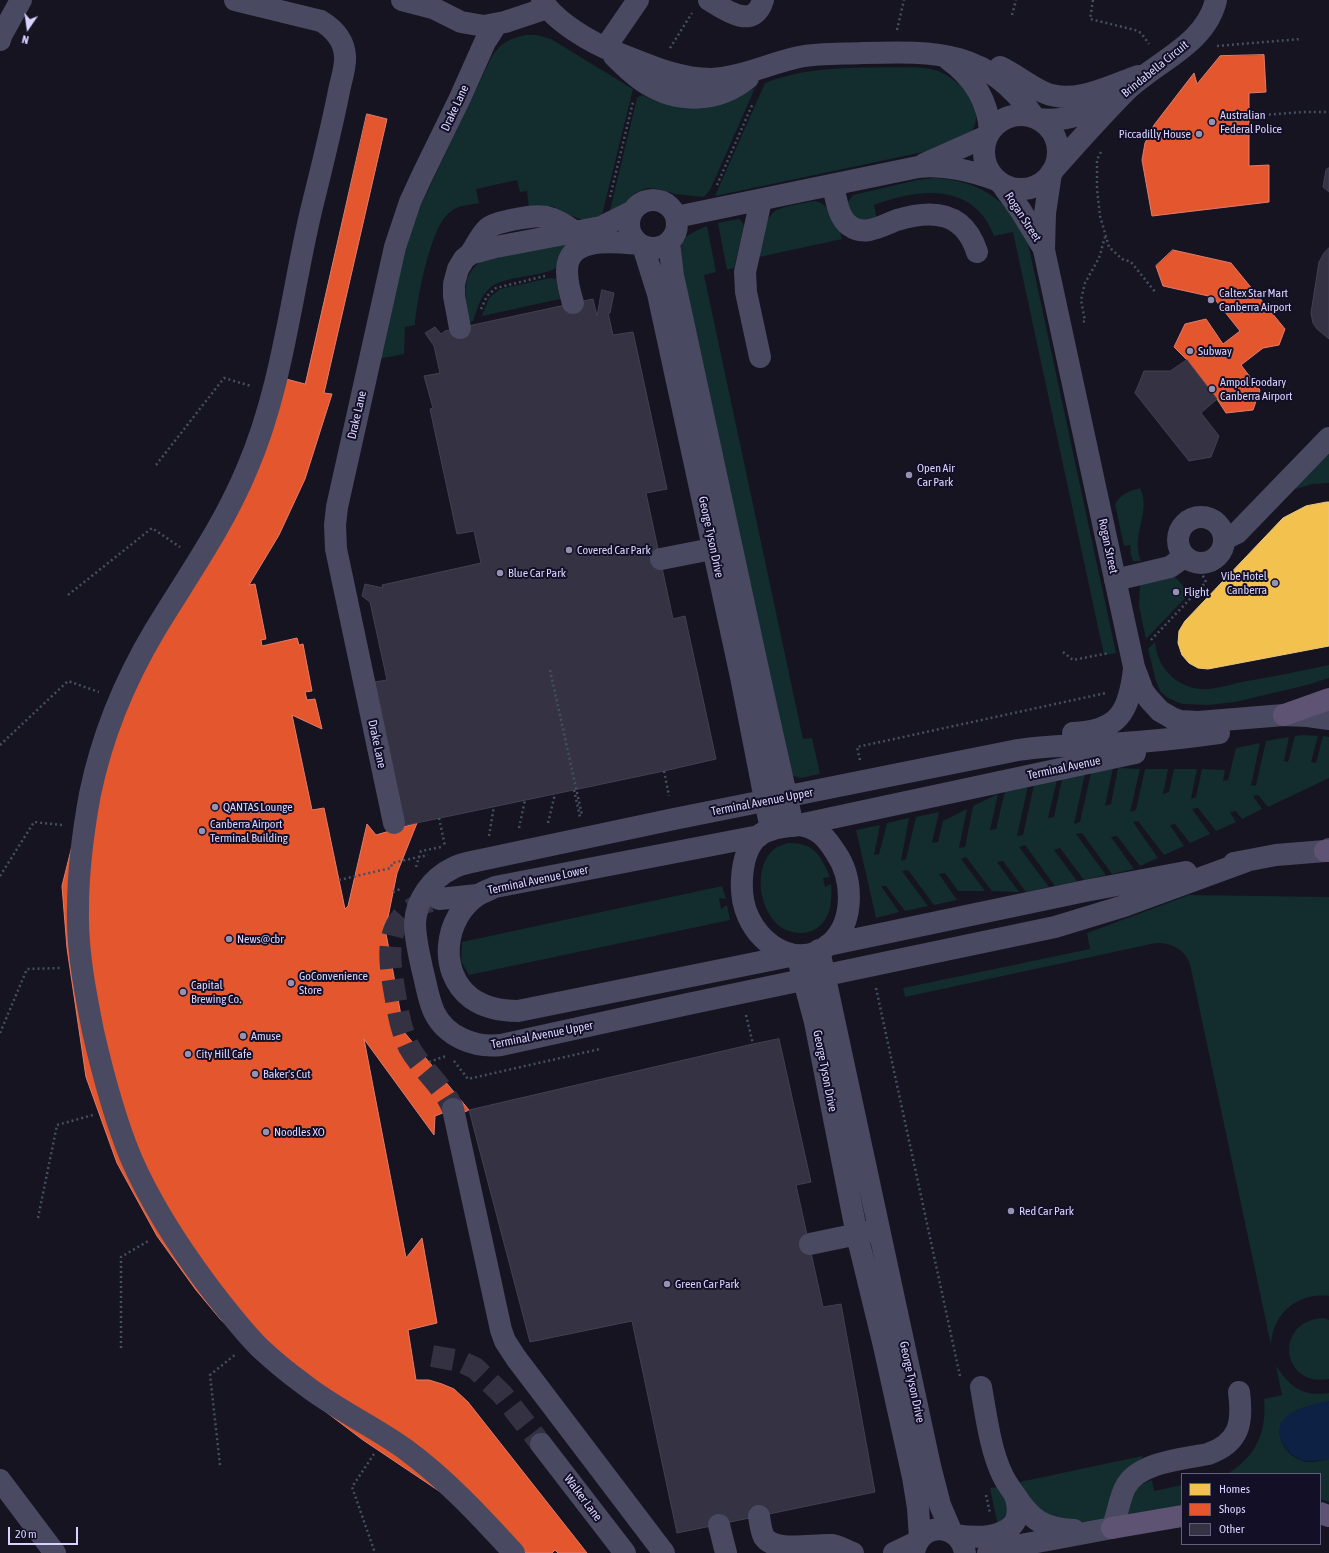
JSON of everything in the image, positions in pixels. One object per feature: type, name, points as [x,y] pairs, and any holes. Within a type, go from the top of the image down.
[{"type":"main road","points":[[1284,715],[1329,699]]},
{"type":"main road","points":[[1284,715],[1329,705]]},
{"type":"main road","points":[[1104,1529],[1181,1516]]},
{"type":"street","points":[[0,40],[21,0]]},
{"type":"street","points":[[235,0],[321,21],[329,26],[339,37],[344,48],[345,59],[275,382],[264,423],[252,458],[233,501],[216,532],[154,631],[134,669],[106,732],[91,791],[80,867],[78,911],[80,946],[90,1016],[111,1106],[132,1161],[160,1215],[185,1256],[226,1310],[259,1347],[302,1383],[403,1448],[441,1478],[477,1513],[514,1553]]},
{"type":"street","points":[[402,0],[433,8],[461,22],[484,26],[496,25],[545,4],[568,26],[606,48],[629,71],[647,84],[664,92],[687,98],[705,97],[729,91],[739,86],[759,70],[769,65],[807,55],[920,52],[980,60],[996,65],[1043,92],[1063,96],[1085,95],[1151,71]]},
{"type":"street","points":[[606,48],[638,0]]},
{"type":"street","points":[[703,3],[742,17],[748,16],[758,10],[763,0]]},
{"type":"street","name":"Brindabella Circuit","points":[[1052,171],[1128,89],[1197,34],[1208,20],[1216,0]]},
{"type":"street","name":"Drake Lane","points":[[394,823],[336,550],[335,526],[337,507],[397,241],[410,202],[421,178],[460,98],[485,42],[496,25]]},
{"type":"street","points":[[676,217],[918,167],[946,167],[973,172],[1013,188],[1025,188],[1037,185],[1052,171],[1058,155],[1056,141],[1049,128],[1036,118],[1014,92],[983,68],[942,55]]},
{"type":"street","points":[[942,55],[962,71],[973,83],[986,107],[989,133],[984,147],[984,159],[989,171],[999,182]]},
{"type":"street","points":[[918,167],[989,133],[999,122],[1010,116],[1022,115],[1055,121],[1086,112],[1128,89]]},
{"type":"street","name":"Rogan Street","points":[[1052,171],[1045,213],[1044,250],[1134,668],[1143,691],[1160,711],[1180,721],[1198,722],[1284,715]]},
{"type":"street","name":"Rogan Street","points":[[999,182],[1021,210],[1044,250]]},
{"type":"street","points":[[833,184],[841,216],[850,227],[859,230],[872,230],[923,214],[941,215],[954,220],[965,228],[973,241],[977,252]]},
{"type":"street","points":[[573,303],[567,272],[569,262],[576,252],[586,245],[601,242],[641,245],[654,248],[665,245],[669,242],[676,231],[676,217],[673,210],[667,204],[659,200],[651,199],[643,201],[631,212],[628,219],[630,233],[641,245]]},
{"type":"street","points":[[760,357],[746,288],[745,272],[761,200]]},
{"type":"street","points":[[460,328],[454,296],[454,284],[458,269],[464,259],[470,254],[496,246],[604,226],[631,212]]},
{"type":"street","name":"George Tyson Drive","points":[[669,242],[755,746],[765,833]]},
{"type":"street","name":"George Tyson Drive","points":[[641,245],[656,282],[722,547],[796,825]]},
{"type":"street","points":[[1225,539],[1237,533],[1329,438]]},
{"type":"street","points":[[1115,580],[1170,567],[1190,560],[1207,563],[1219,556],[1223,549],[1225,539],[1220,527],[1213,520],[1203,517],[1192,519],[1183,524],[1178,534],[1178,544],[1179,549],[1190,560]]},
{"type":"street","points":[[661,559],[722,547]]},
{"type":"street","points":[[1018,750],[1045,735],[1094,731],[1111,724],[1120,715],[1127,703],[1131,690],[1134,668]]},
{"type":"street","name":"Terminal Avenue","points":[[796,825],[1127,755],[1219,733],[1284,715],[1329,719]]},
{"type":"street","name":"Terminal Avenue Upper","points":[[1219,733],[1162,740],[1049,746],[1018,750],[674,819],[462,864],[445,872],[432,883],[422,899],[415,922],[419,951],[430,1001],[439,1021],[449,1031],[465,1041],[483,1046],[501,1045],[1055,927],[1103,914],[1247,861]]},
{"type":"street","points":[[823,947],[840,930],[846,914],[849,892],[846,876],[839,857],[824,837],[816,830],[796,825],[765,833],[750,848],[743,866],[741,886],[745,908],[751,923],[760,936],[775,948],[796,955],[807,955],[823,947],[1085,891],[1276,856],[1328,850]]},
{"type":"street","name":"Terminal Avenue Lower","points":[[765,833],[495,887],[478,895],[464,908],[455,920],[448,945],[450,963],[455,977],[466,993],[478,1002],[499,1010],[518,1011],[796,955]]},
{"type":"street","points":[[439,899],[478,895]]},
{"type":"street","name":"George Tyson Drive","points":[[823,947],[879,1229],[936,1491],[940,1505],[958,1540]]},
{"type":"street","name":"George Tyson Drive","points":[[796,955],[815,1022],[857,1235],[884,1346],[913,1477],[918,1508],[917,1544]]},
{"type":"street","points":[[453,1109],[501,1330],[505,1341],[516,1358],[664,1553]]},
{"type":"street","points":[[810,1244],[879,1229]]},
{"type":"street","points":[[981,1387],[994,1453],[1003,1477],[1023,1507],[1033,1518],[1047,1526],[1057,1529],[1104,1529]]},
{"type":"street","points":[[1030,1553],[1104,1529],[1125,1488],[1138,1474],[1157,1465],[1208,1454],[1220,1449],[1229,1442],[1240,1424],[1242,1410],[1239,1392]]},
{"type":"street","name":"Walker Lane","points":[[541,1444],[625,1553]]},
{"type":"street","points":[[0,1480],[55,1553]]},
{"type":"street","points":[[992,1544],[1000,1534],[1007,1529],[1017,1514],[1017,1503],[1014,1493]]},
{"type":"street","points":[[759,1516],[763,1536],[766,1542],[782,1552],[798,1551],[825,1545],[834,1545],[853,1553]]},
{"type":"street","points":[[719,1525],[726,1553]]},
{"type":"street","points":[[894,1553],[917,1544],[933,1530],[943,1529],[958,1540],[974,1538],[992,1544],[1026,1544],[1104,1529]]},
{"type":"path","points":[[892,52],[904,0]]},
{"type":"path","points":[[1012,15],[1016,0]]},
{"type":"path","points":[[1093,0],[1090,19],[1135,30],[1140,33],[1150,46]]},
{"type":"path","points":[[668,52],[703,3]]},
{"type":"path","points":[[1217,46],[1301,39]]},
{"type":"path","points":[[608,204],[634,96]]},
{"type":"path","points":[[705,212],[754,100]]},
{"type":"path","points":[[1249,116],[1303,112],[1329,112]]},
{"type":"path","points":[[1104,148],[1097,160],[1096,180],[1098,205],[1105,237],[1111,250],[1122,258],[1131,262],[1156,293]]},
{"type":"path","points":[[1083,312],[1081,300],[1085,283],[1099,258],[1105,237]]},
{"type":"path","points":[[479,314],[487,296],[496,288],[549,276]]},
{"type":"path","points":[[156,465],[224,378],[253,386]]},
{"type":"path","points":[[68,595],[152,528],[182,548]]},
{"type":"path","points":[[1148,644],[1206,582],[1190,560]]},
{"type":"path","points":[[1063,652],[1073,660],[1114,652]]},
{"type":"path","points":[[550,670],[583,823]]},
{"type":"path","points":[[0,744],[68,681],[106,694]]},
{"type":"path","points":[[861,767],[857,747],[1108,692]]},
{"type":"path","points":[[664,771],[670,799]]},
{"type":"path","points":[[574,790],[581,819]]},
{"type":"path","points":[[554,824],[547,825],[555,794]]},
{"type":"path","points":[[525,800],[519,831],[526,829]]},
{"type":"path","points":[[494,806],[489,836],[496,835]]},
{"type":"path","points":[[574,820],[588,817]]},
{"type":"path","points":[[439,818],[445,846]]},
{"type":"path","points":[[0,876],[34,822],[62,825]]},
{"type":"path","points":[[414,872],[421,851],[452,844]]},
{"type":"path","points":[[871,966],[961,1379]]},
{"type":"path","points":[[0,1033],[27,969],[63,967]]},
{"type":"path","points":[[445,1050],[468,1079],[605,1048]]},
{"type":"path","points":[[429,1062],[449,1056]]},
{"type":"path","points":[[38,1218],[57,1125],[99,1114]]},
{"type":"path","points":[[121,1348],[121,1257],[151,1239]]},
{"type":"path","points":[[220,1465],[210,1374],[241,1350]]},
{"type":"path","points":[[375,1553],[352,1487],[377,1449]]},
{"type":"path","points":[[984,1488],[992,1544]]},
{"type":"green space","points":[[526,35],[536,35],[551,39],[633,89],[601,219],[583,220],[555,210],[555,207],[550,206],[549,209],[529,208],[527,191],[520,192],[517,180],[476,189],[479,203],[456,208],[450,212],[436,232],[418,299],[415,325],[405,327],[404,354],[378,359],[404,251],[418,211],[492,56],[506,42]]},
{"type":"green space","points":[[910,67],[938,71],[962,87],[973,104],[976,113],[976,122],[972,131],[928,151],[715,196],[765,83],[782,77],[818,70]]},
{"type":"green space","points":[[755,88],[710,190],[704,197],[675,194],[659,189],[647,188],[635,193],[613,214],[610,210],[637,98],[642,95],[671,106],[736,98]]},
{"type":"green space","points":[[933,178],[968,184],[979,188],[998,200],[1014,218],[1028,243],[1116,653],[1104,655],[1013,232],[994,236],[985,218],[973,206],[959,198],[943,194],[926,193],[891,199],[874,205],[877,220],[851,221],[848,202],[853,195],[917,180]]},
{"type":"green space","points":[[815,201],[825,206],[829,210],[839,228],[842,239],[759,257],[765,225],[775,211],[794,205]]},
{"type":"green space","points":[[739,219],[744,226],[734,268],[727,270],[718,223]]},
{"type":"green space","points":[[707,226],[716,272],[704,275],[803,739],[812,738],[820,774],[801,778],[790,775],[681,282],[681,245],[687,236]]},
{"type":"green space","points":[[569,240],[556,268],[539,274],[509,279],[492,286],[484,295],[473,321],[470,322],[466,298],[467,282],[473,268],[480,262]]},
{"type":"green space","points":[[550,278],[556,279],[560,299],[482,316],[489,298],[500,289]]},
{"type":"green space","points":[[1329,454],[1329,483],[1312,484],[1296,489],[1295,487]]},
{"type":"green space","points":[[1140,488],[1144,506],[1138,542],[1138,551],[1141,561],[1133,561],[1130,545],[1124,546],[1115,504],[1126,493]]},
{"type":"green space","points":[[1175,577],[1190,593],[1146,639],[1139,606],[1140,584]]},
{"type":"green space","points":[[1155,642],[1159,659],[1169,674],[1183,684],[1200,689],[1216,688],[1329,665],[1329,678],[1307,685],[1235,702],[1208,705],[1182,704],[1168,698],[1160,691],[1148,649]]},
{"type":"green space","points":[[1295,736],[1318,736],[1311,762],[1316,763],[1323,736],[1329,737],[1329,778],[1268,807],[1258,795],[1253,796],[1262,809],[1242,819],[1236,811],[1230,812],[1236,822],[1216,831],[1198,808],[1192,809],[1210,834],[1190,843],[1175,824],[1170,825],[1184,846],[1164,855],[1138,821],[1133,822],[1158,858],[1140,866],[1117,836],[1111,837],[1134,869],[1112,874],[1082,833],[1076,834],[1106,875],[1084,880],[1060,848],[1054,850],[1077,881],[1055,886],[1025,845],[1019,847],[1049,887],[1026,892],[1003,861],[997,862],[1019,892],[992,891],[966,857],[961,859],[985,891],[958,891],[945,873],[939,874],[957,900],[934,905],[908,870],[902,871],[928,906],[905,911],[886,886],[881,886],[899,912],[876,918],[856,830],[880,825],[874,855],[879,854],[887,823],[909,818],[901,861],[906,859],[916,817],[939,812],[932,843],[938,842],[943,821],[967,809],[959,848],[965,847],[973,806],[998,794],[990,830],[996,829],[1005,791],[1028,786],[1017,836],[1023,835],[1034,785],[1057,780],[1048,818],[1054,817],[1062,779],[1085,774],[1074,824],[1080,822],[1091,773],[1113,768],[1105,806],[1111,804],[1118,768],[1140,769],[1130,812],[1136,810],[1145,769],[1168,769],[1163,794],[1169,792],[1174,769],[1197,769],[1191,799],[1196,797],[1202,769],[1225,770],[1223,781],[1228,780],[1236,748],[1260,743],[1251,786],[1256,785],[1266,741],[1289,737],[1284,761],[1288,762]]},
{"type":"green space","points":[[788,843],[804,845],[815,852],[820,857],[830,877],[823,878],[825,887],[831,884],[831,900],[828,915],[819,927],[812,931],[803,933],[782,928],[774,921],[768,912],[761,890],[763,867],[767,857],[774,849]]},
{"type":"green space","points":[[722,886],[726,899],[719,898],[721,909],[727,905],[730,920],[469,975],[461,961],[462,942]]},
{"type":"green space","points":[[1189,895],[1329,897],[1329,1296],[1307,1298],[1289,1307],[1276,1324],[1271,1345],[1190,964],[1185,954],[1181,950],[1172,945],[1156,943],[905,997],[903,988],[1090,949],[1087,933]]},
{"type":"green space","points":[[1324,1318],[1329,1320],[1329,1379],[1313,1379],[1301,1374],[1293,1364],[1289,1353],[1291,1341],[1297,1330],[1308,1322]]},
{"type":"green space","points":[[1276,1366],[1287,1380],[1298,1389],[1304,1392],[1320,1394],[1329,1393],[1329,1401],[1297,1410],[1282,1422],[1280,1436],[1286,1449],[1296,1458],[1310,1462],[1329,1459],[1329,1502],[1321,1499],[1321,1473],[1228,1473],[1245,1460],[1258,1442],[1264,1422],[1264,1399],[1282,1395]]},
{"type":"green space","points":[[1142,1456],[1142,1458],[1125,1471],[1104,1519],[1088,1523],[1049,1519],[1015,1483]]},
{"type":"green space","points":[[1152,1480],[1154,1491],[1181,1485],[1181,1505],[1127,1515],[1134,1493],[1146,1482]]},
{"type":"green space","points":[[998,1487],[1010,1508],[998,1526],[990,1488]]},
{"type":"water","points":[[1329,1401],[1329,1459],[1308,1461],[1302,1460],[1290,1453],[1282,1442],[1279,1429],[1281,1423],[1286,1417],[1295,1411],[1306,1406]]},
{"type":"building: Homes","name":"Vibe Hotel Canberra","points":[[1329,502],[1329,646],[1208,669],[1198,668],[1189,663],[1182,655],[1178,643],[1179,631],[1185,621],[1283,518],[1306,506]]},
{"type":"building: Shops","name":"Piccadilly House","points":[[1264,55],[1266,92],[1249,93],[1249,166],[1269,165],[1269,202],[1152,216],[1142,160],[1145,143],[1154,125],[1194,73],[1197,84],[1220,56]]},
{"type":"building: Shops","name":"Canberra Airport Terminal Building","points":[[367,114],[387,119],[324,393],[332,394],[305,479],[279,535],[249,585],[255,584],[266,639],[261,640],[262,646],[297,638],[299,645],[303,644],[312,691],[305,692],[307,700],[315,699],[322,729],[292,715],[312,810],[324,808],[345,909],[348,906],[367,824],[376,835],[417,823],[397,873],[387,922],[384,923],[404,1032],[469,1110],[456,1116],[453,1109],[435,1116],[434,1135],[364,1039],[406,1258],[422,1238],[437,1323],[408,1330],[416,1380],[429,1380],[454,1389],[468,1402],[587,1553],[558,1553],[555,1550],[552,1553],[504,1553],[442,1493],[363,1440],[285,1381],[221,1320],[196,1290],[157,1236],[117,1163],[86,1077],[67,948],[62,886],[101,729],[232,493],[271,375],[305,384]]},
{"type":"building: Shops","points":[[1173,250],[1231,263],[1285,329],[1279,345],[1263,348],[1241,365],[1260,390],[1253,410],[1226,413],[1187,360],[1174,347],[1185,324],[1206,319],[1223,344],[1240,331],[1213,297],[1163,286],[1156,266]]},
{"type":"building: Other","points":[[1328,168],[1329,192],[1323,187],[1326,170]]},
{"type":"building: Other","points":[[1329,248],[1329,339],[1317,329],[1313,323],[1311,313],[1319,262]]},
{"type":"building: Other","name":"Covered Car Park","points":[[602,290],[614,293],[610,313],[608,313],[613,335],[633,332],[667,489],[646,493],[673,619],[685,616],[716,759],[402,826],[368,683],[387,680],[370,602],[362,596],[365,584],[383,588],[382,585],[481,563],[474,531],[457,534],[430,409],[433,408],[424,376],[440,373],[434,346],[425,333],[435,327],[441,334],[445,331],[593,299],[597,316]]},
{"type":"building: Other","points":[[1187,360],[1217,399],[1201,413],[1219,436],[1211,457],[1189,461],[1135,393],[1144,371],[1170,371]]},
{"type":"building: Other","name":"Green Car Park","points":[[779,1039],[811,1182],[796,1185],[823,1307],[841,1304],[875,1492],[677,1533],[632,1321],[530,1342],[469,1110]]},
{"type":"tunnel","points":[[431,901],[415,907],[404,915],[396,925],[390,951],[391,965],[399,1014],[406,1041],[414,1055],[444,1092],[453,1109]]},
{"type":"tunnel","points":[[432,1356],[460,1361],[475,1368],[502,1394],[541,1444]]},
{"type":"place","name":"Australian Federal Police","points":[[1212,122]]},
{"type":"place","name":"Piccadilly House","points":[[1199,134]]},
{"type":"place","name":"Caltex Star Mart Canberra Airport","points":[[1211,300]]},
{"type":"place","name":"Subway","points":[[1190,351]]},
{"type":"place","name":"Ampol Foodary Canberra Airport","points":[[1212,389]]},
{"type":"place","name":"Open Air Car Park","points":[[909,475]]},
{"type":"place","name":"Covered Car Park","points":[[569,550]]},
{"type":"place","name":"Blue Car Park","points":[[500,573]]},
{"type":"place","name":"Vibe Hotel Canberra","points":[[1275,583]]},
{"type":"place","name":"Flight","points":[[1176,592]]},
{"type":"place","name":"QANTAS Lounge","points":[[215,807]]},
{"type":"place","name":"Canberra Airport Terminal Building","points":[[202,831]]},
{"type":"place","name":"News@cbr","points":[[229,939]]},
{"type":"place","name":"GoConvenience Store","points":[[291,983]]},
{"type":"place","name":"Capital Brewing Co.","points":[[183,992]]},
{"type":"place","name":"Amuse","points":[[243,1036]]},
{"type":"place","name":"City Hill Cafe","points":[[188,1054]]},
{"type":"place","name":"Baker's Cut","points":[[255,1074]]},
{"type":"place","name":"Noodles XO","points":[[266,1132]]},
{"type":"place","name":"Red Car Park","points":[[1011,1211]]},
{"type":"place","name":"Green Car Park","points":[[667,1284]]}]
